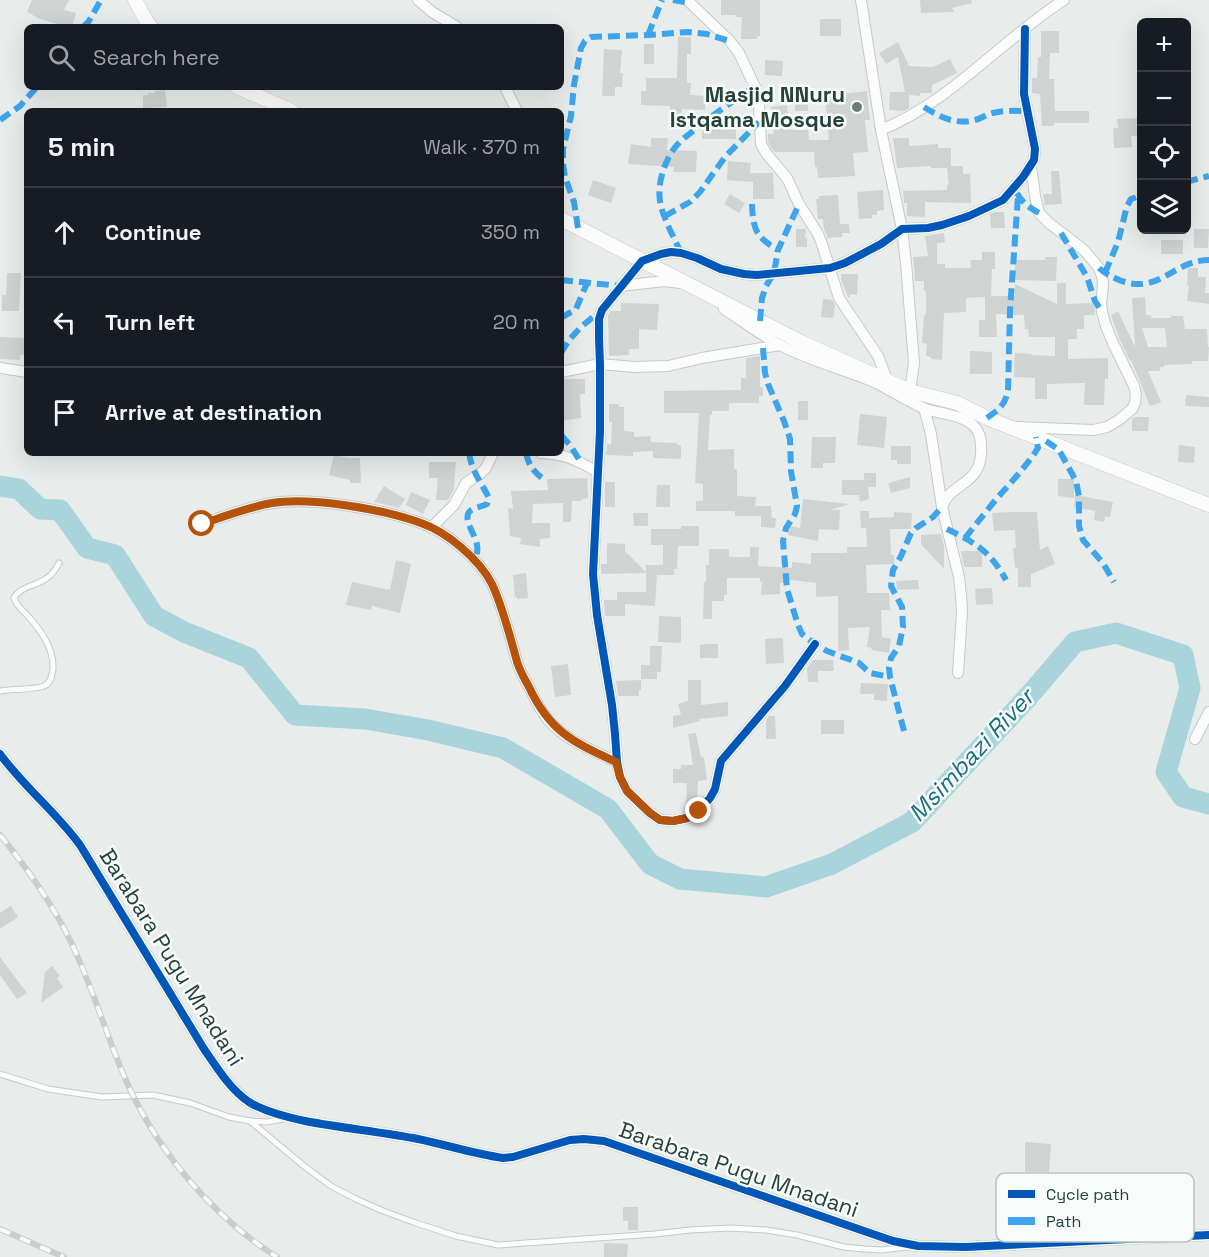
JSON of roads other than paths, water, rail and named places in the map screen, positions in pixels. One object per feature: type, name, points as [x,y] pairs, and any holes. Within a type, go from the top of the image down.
[{"type":"street","points":[[135,0],[149,24]]},
{"type":"street","points":[[418,0],[452,24]]},
{"type":"street","points":[[687,0],[730,41],[739,53],[755,87],[762,144],[766,153],[787,178],[818,234],[839,298],[878,357],[887,380]]},
{"type":"street","points":[[861,0],[882,130],[902,229],[914,363],[910,391]]},
{"type":"street","points":[[882,130],[914,114],[936,99],[1061,1]]},
{"type":"street","points":[[815,644],[786,686],[721,761],[715,789],[699,811],[687,818],[673,821],[660,820],[627,791],[616,762],[612,705],[592,574],[600,431],[599,320],[602,310],[642,261],[661,254],[681,253],[744,274],[757,275],[830,268],[845,263],[881,244],[902,229],[928,228],[963,219],[1003,200],[1034,160],[1035,149],[1024,94],[1025,29]]},
{"type":"street","points":[[243,90],[282,108]]},
{"type":"street","points":[[506,90],[516,108]]},
{"type":"street","points":[[1011,427],[1093,430],[1107,427],[1132,410],[1136,394],[1102,312],[1103,285],[1099,268],[1084,250],[1039,213],[1031,166]]},
{"type":"street","points":[[564,221],[803,343],[910,391],[957,403],[987,418],[1209,505]]},
{"type":"street","points":[[620,286],[664,281],[678,282],[690,287],[780,345],[884,387],[924,408],[970,422],[978,430],[981,461],[975,473],[949,495],[942,507]]},
{"type":"street","points":[[564,371],[600,364],[635,367],[668,366],[780,345]]},
{"type":"street","points":[[0,368],[24,372]]},
{"type":"street","points":[[924,408],[931,434],[942,507],[959,577],[962,612],[958,673]]},
{"type":"street","points":[[431,528],[454,505],[466,483],[486,468],[492,456]]},
{"type":"street","points":[[564,456],[580,461],[597,472]]},
{"type":"street","points":[[202,524],[255,507],[273,503],[300,502],[364,509],[422,523],[444,535],[475,560],[491,583],[507,625],[519,667],[536,701],[550,722],[572,739],[616,762]]},
{"type":"street","points":[[1195,738],[1209,712]]},
{"type":"street","name":"Barabara Pugu Mnadani","points":[[0,754],[17,776],[62,821],[80,845],[204,1049],[220,1071],[237,1093],[262,1109],[291,1118],[417,1139],[503,1158],[570,1140],[604,1141],[894,1241],[918,1246],[1079,1242]]},
{"type":"street","name":"Barabara Pugu Mnadani","points":[[1194,1236],[1209,1235]]},
{"type":"lane","points":[[0,691],[40,688],[47,685],[51,678],[53,667],[46,639],[14,598],[18,591],[47,578],[54,572],[59,562]]},
{"type":"lane","points":[[0,1074],[48,1089],[102,1097],[153,1095],[190,1103],[229,1117],[249,1121],[267,1122],[291,1118]]},
{"type":"lane","points":[[249,1121],[313,1173],[331,1186],[356,1199],[383,1211],[456,1236],[498,1245],[730,1228],[797,1235],[864,1250],[918,1246]]},
{"type":"waterway","name":"Msimbazi River","points":[[0,486],[19,489],[40,509],[60,510],[87,548],[115,555],[154,616],[184,632],[249,658],[295,715],[365,719],[428,730],[503,748],[608,809],[650,864],[680,879],[766,887],[832,864],[912,822],[1028,697],[1075,642],[1116,633],[1183,655],[1190,688],[1166,772],[1183,797],[1209,804]]},
{"type":"railway","points":[[0,835],[38,886],[70,940],[122,1071],[149,1125],[186,1176],[206,1199],[252,1240],[277,1257]]},
{"type":"railway","points":[[0,1229],[64,1257]]},
{"type":"place","name":"Masjid NNuru Istqama Mosque","points":[[857,107]]}]
